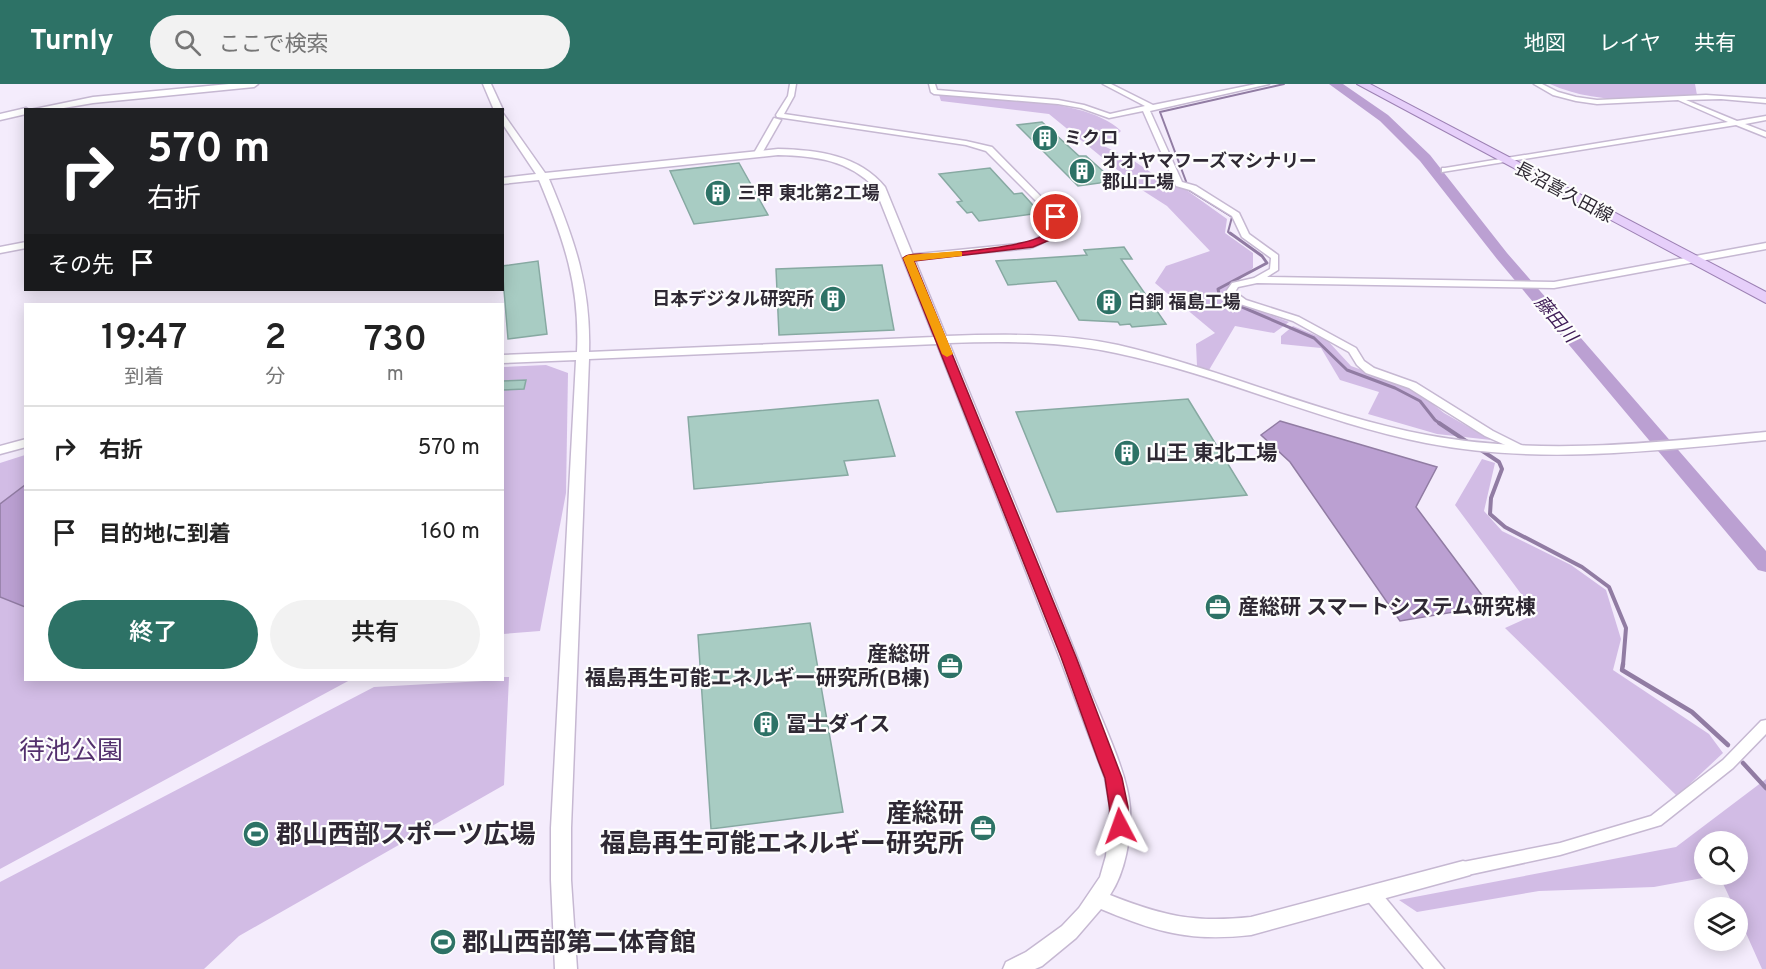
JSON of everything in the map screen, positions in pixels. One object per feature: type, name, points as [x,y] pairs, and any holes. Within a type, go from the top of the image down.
[{"type":"main road","name":"長沼喜久田線","points":[[1362,84],[1766,298]]},
{"type":"street","points":[[46,108],[102,99],[254,84]]},
{"type":"street","points":[[487,84],[498,108]]},
{"type":"street","points":[[793,84],[790,96],[780,115],[966,142],[989,149],[1056,217],[1056,225],[1047,237],[1030,245],[937,257],[908,258]]},
{"type":"street","points":[[932,84],[934,92],[1058,102],[1082,106],[1109,116],[1266,84]]},
{"type":"street","points":[[1106,84],[1152,107]]},
{"type":"street","points":[[1537,84],[1557,94],[1596,101],[1681,100],[1729,95],[1766,101]]},
{"type":"street","points":[[1681,100],[1766,135]]},
{"type":"street","points":[[1152,107],[1146,110],[1179,184],[1193,188],[1236,215],[1245,235],[1275,257],[1274,270],[1257,280]]},
{"type":"street","points":[[0,117],[24,111]]},
{"type":"street","points":[[504,118],[543,177],[568,237],[579,278],[584,328],[561,828],[561,880],[566,969]]},
{"type":"street","points":[[1445,170],[1766,118]]},
{"type":"street","points":[[758,153],[777,120]]},
{"type":"street","points":[[504,181],[758,153],[801,153],[827,158],[850,164],[874,178],[885,196],[1068,657],[1114,778],[1120,807],[1116,856],[1109,880],[1086,914],[1069,932],[1034,959],[1014,969]]},
{"type":"street","points":[[0,250],[24,245]]},
{"type":"street","points":[[1521,449],[1500,441],[1461,414],[1409,384],[1370,371],[1358,363],[1353,350],[1296,319],[1244,302],[1230,293],[1234,285],[1257,280],[1554,285],[1766,246]]},
{"type":"street","points":[[504,359],[1030,338],[1061,340],[1117,349],[1395,432],[1467,445],[1576,450],[1766,436]]},
{"type":"street","points":[[0,450],[24,443]]},
{"type":"street","points":[[1095,898],[1159,924],[1188,930],[1216,931],[1251,926],[1463,869],[1560,849],[1656,821],[1728,764],[1766,725]]},
{"type":"street","points":[[1372,894],[1435,969]]},
{"type":"green space","points":[[1550,84],[1695,84],[1697,95],[1680,98],[1622,100],[1584,95]]},
{"type":"green space","points":[[939,95],[1035,102],[1085,112],[1105,120],[1121,131],[1104,146],[1134,161],[1168,184],[1185,189],[1227,219],[1225,233],[1253,253],[1253,268],[1224,293],[1232,300],[1289,322],[1274,333],[1235,326],[1209,370],[1197,366],[1196,344],[1215,333],[1155,283],[1166,266],[1210,251],[1167,206],[1142,190],[1049,114],[941,101]]},
{"type":"green space","points":[[1293,326],[1327,340],[1351,366],[1414,389],[1444,413],[1491,440],[1437,434],[1368,414],[1379,392],[1340,380],[1321,348],[1281,344],[1281,336]]},
{"type":"green space","points":[[546,365],[568,373],[566,493],[540,631],[504,634],[504,367]]},
{"type":"green space","name":"待池公園","points":[[24,455],[24,681],[348,681],[0,869],[0,463]]},
{"type":"green space","points":[[1482,459],[1495,463],[1484,511],[1502,531],[1571,565],[1606,590],[1621,639],[1613,670],[1709,734],[1723,753],[1677,796],[1505,628],[1536,614],[1455,505]]},
{"type":"green space","name":"郡山西部スポーツ広場","points":[[504,677],[509,677],[504,785],[239,936],[204,969],[0,969],[0,882],[374,687],[504,681]]},
{"type":"green space","points":[[1766,779],[1766,969],[1762,969],[1748,938],[1748,897],[1729,897],[1724,885],[1748,885],[1748,831],[1697,831]]},
{"type":"green space","points":[[1694,833],[1694,880],[1654,887],[1539,891],[1417,912],[1399,900],[1676,847]]},
{"type":"shaded area","points":[[1280,421],[1437,467],[1416,507],[1490,606],[1400,621],[1290,462],[1261,435]]},
{"type":"shaded area","points":[[24,486],[24,607],[0,597],[0,504]]},
{"type":"building","points":[[1042,122],[1079,156],[1086,156],[1114,181],[1078,186],[1017,125]]},
{"type":"building","name":"三甲 東北第2工場","points":[[739,163],[768,215],[694,224],[670,171]]},
{"type":"building","points":[[990,168],[1014,194],[1022,193],[1040,213],[979,221],[972,212],[967,213],[957,202],[962,201],[939,174]]},
{"type":"building","name":"白銅 福島工場","points":[[1124,247],[1132,259],[1121,259],[1166,324],[1132,327],[1130,324],[1120,325],[1118,322],[1079,320],[1056,281],[1008,285],[996,261],[1087,255],[1084,250]]},
{"type":"building","points":[[538,261],[547,334],[508,339],[504,266]]},
{"type":"building","name":"日本デジタル研究所","points":[[882,265],[894,330],[779,335],[776,269]]},
{"type":"building","points":[[526,380],[524,389],[504,390],[504,381]]},
{"type":"building","name":"山王 東北工場","points":[[1188,399],[1247,495],[1057,512],[1016,412]]},
{"type":"building","points":[[878,400],[895,456],[844,461],[848,475],[694,489],[688,417]]},
{"type":"building","name":"冨士ダイス","points":[[810,623],[843,812],[711,829],[698,635]]},
{"type":"waterway","points":[[1187,184],[1160,112],[1284,84]]},
{"type":"waterway","name":"藤田川","points":[[1335,84],[1384,118],[1425,158],[1502,256],[1766,565]]},
{"type":"waterway","points":[[1187,189],[1232,217],[1228,232],[1232,235]]},
{"type":"waterway","points":[[1230,233],[1262,256],[1267,263],[1218,289],[1219,294],[1228,301],[1314,338],[1347,370],[1395,388],[1420,401],[1442,425]]},
{"type":"waterway","points":[[1442,425],[1469,443]]},
{"type":"waterway","points":[[1478,448],[1499,462],[1502,469],[1491,498],[1490,514],[1505,527],[1582,567],[1609,587],[1626,628],[1623,665]]},
{"type":"waterway","points":[[1623,664],[1622,670],[1692,712],[1728,745]]},
{"type":"waterway","points":[[1743,763],[1766,788]]},
{"type":"slow traffic","points":[[947,354],[908,258],[959,254]]},
{"type":"place","name":"ミクロ","points":[[1045,138]]},
{"type":"place","name":"オオヤマフーズマシナリー 郡山工場","points":[[1082,171]]},
{"type":"place","name":"三甲 東北第2工場","points":[[718,193]]},
{"type":"place","name":"日本デジタル研究所","points":[[833,299]]},
{"type":"place","name":"白銅 福島工場","points":[[1109,302]]},
{"type":"place","name":"山王 東北工場","points":[[1127,453]]},
{"type":"place","name":"産総研 スマートシステム研究棟","points":[[1218,607]]},
{"type":"place","name":"産総研 福島再生可能エネルギー研究所(B棟)","points":[[950,666]]},
{"type":"place","name":"冨士ダイス","points":[[766,724]]},
{"type":"place","name":"産総研 福島再生可能エネルギー研究所","points":[[983,828]]},
{"type":"place","name":"郡山西部スポーツ広場","points":[[256,834]]},
{"type":"place","name":"郡山西部第二体育館","points":[[443,942]]},
{"type":"route","points":[[1056,217],[1056,225],[1047,237],[1030,245],[937,257],[908,258],[1114,778],[1120,807],[1120,826]]}]
